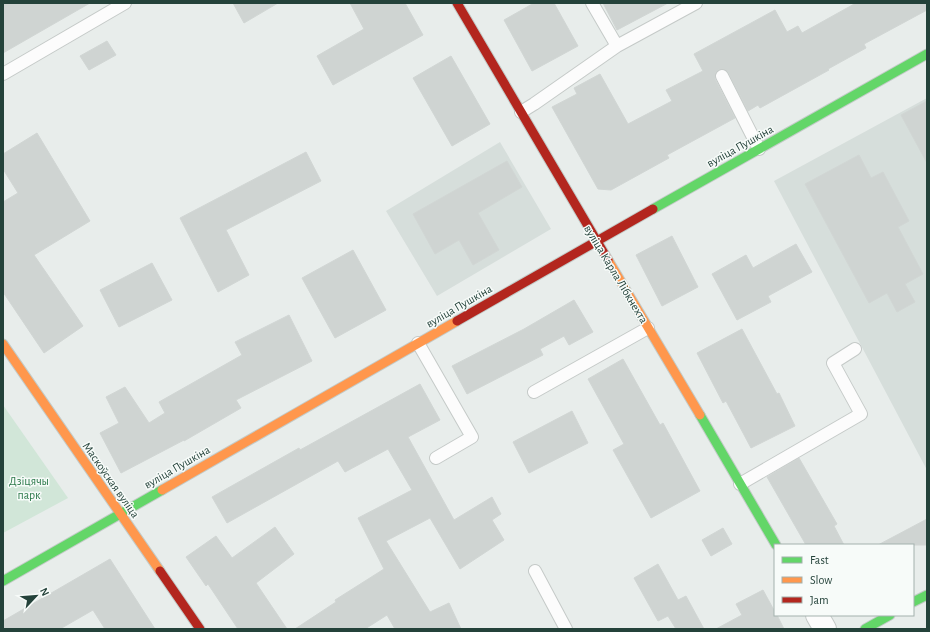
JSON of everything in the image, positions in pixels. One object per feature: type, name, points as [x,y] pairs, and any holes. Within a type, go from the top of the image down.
[{"type":"main road","name":"вуліца Карла Лібкнехта","points":[[457,3],[775,544]]},
{"type":"main road","name":"вуліца Пушкіна","points":[[3,581],[927,54]]},
{"type":"main road","name":"Маскоўская вуліца","points":[[3,344],[200,629]]},
{"type":"main road","points":[[914,602],[927,595]]},
{"type":"main road","points":[[865,629],[888,616]]},
{"type":"street","points":[[818,616],[825,629]]},
{"type":"lane","points":[[3,74],[125,3]]},
{"type":"lane","points":[[592,3],[617,46]]},
{"type":"lane","points":[[521,112],[617,46],[696,3]]},
{"type":"lane","points":[[722,76],[759,149]]},
{"type":"lane","points":[[534,392],[648,328]]},
{"type":"lane","points":[[418,343],[472,437],[436,458]]},
{"type":"lane","points":[[740,484],[861,414],[833,363],[855,349]]},
{"type":"lane","points":[[535,571],[566,629]]},
{"type":"shaded area","points":[[927,98],[927,470],[774,181]]},
{"type":"shaded area","points":[[500,142],[551,229],[437,296],[386,211]]},
{"type":"green space","name":"Дзіцячы парк","points":[[3,405],[68,498],[3,533]]},
{"type":"building","points":[[3,3],[90,3],[3,53]]},
{"type":"building","points":[[233,3],[278,3],[244,23]]},
{"type":"building","points":[[350,3],[405,3],[423,35],[333,85],[317,56],[364,29]]},
{"type":"building","points":[[534,3],[554,3],[578,46],[532,71],[504,20]]},
{"type":"building","points":[[603,3],[668,3],[617,30]]},
{"type":"building","points":[[856,3],[927,3],[927,10],[864,44],[866,48],[760,108],[758,105],[748,111],[728,72],[723,69],[718,70],[716,72],[715,79],[735,118],[667,155],[669,158],[611,190],[598,189],[552,107],[577,94],[574,88],[600,74],[628,124],[672,101],[666,90],[703,71],[694,54],[775,10],[787,32],[798,26],[802,33]]},
{"type":"building","points":[[107,41],[116,55],[89,70],[80,56]]},
{"type":"building","points":[[451,56],[490,124],[452,146],[413,78]]},
{"type":"building","points":[[927,101],[927,163],[901,115]]},
{"type":"building","points":[[37,133],[90,221],[34,255],[83,326],[44,353],[3,292],[3,202],[18,193],[3,169],[3,154]]},
{"type":"building","points":[[306,152],[321,181],[226,230],[249,275],[218,292],[180,218]]},
{"type":"building","points":[[859,155],[871,178],[883,172],[909,221],[898,227],[923,274],[905,284],[915,302],[897,312],[887,293],[869,303],[805,184]]},
{"type":"building","points":[[507,161],[522,187],[478,213],[499,250],[473,265],[459,240],[435,254],[413,214]]},
{"type":"building","points":[[672,236],[698,287],[662,306],[636,255]]},
{"type":"building","points":[[796,244],[812,272],[768,296],[771,302],[737,320],[712,274],[746,255],[753,268]]},
{"type":"building","points":[[353,250],[386,310],[335,338],[302,278]]},
{"type":"building","points":[[152,263],[172,300],[119,327],[100,290]]},
{"type":"building","points":[[574,300],[593,332],[569,345],[564,336],[540,349],[543,355],[467,394],[452,366],[524,329]]},
{"type":"building","points":[[289,315],[312,361],[236,400],[241,408],[184,441],[121,473],[100,433],[119,423],[106,397],[125,387],[149,423],[165,413],[159,402],[242,355],[235,342]]},
{"type":"building","points":[[742,329],[777,394],[779,393],[795,426],[751,448],[726,401],[723,403],[697,353]]},
{"type":"building","points":[[623,359],[660,425],[663,423],[700,491],[651,518],[613,450],[624,444],[588,379]]},
{"type":"building","points":[[420,384],[440,420],[408,437],[454,520],[492,497],[501,514],[492,520],[504,540],[460,569],[430,518],[386,541],[430,612],[449,603],[461,629],[395,629],[387,615],[365,629],[295,629],[336,602],[335,600],[384,569],[358,518],[412,490],[388,449],[345,472],[338,461],[227,523],[212,497],[299,448],[300,450]]},
{"type":"building","points":[[572,411],[588,443],[529,473],[513,442]]},
{"type":"building","points":[[799,458],[837,524],[834,526],[843,544],[805,544],[767,477]]},
{"type":"building","points":[[927,519],[927,545],[880,544]]},
{"type":"building","points":[[275,527],[294,554],[256,583],[287,629],[238,629],[208,584],[206,586],[186,557],[216,536],[232,558]]},
{"type":"building","points":[[723,528],[732,544],[711,556],[702,540]]},
{"type":"building","points":[[110,559],[155,629],[105,629],[93,610],[60,629],[3,629],[3,621]]},
{"type":"building","points":[[658,564],[678,600],[686,596],[704,629],[676,629],[668,616],[658,621],[634,578]]},
{"type":"building","points":[[763,590],[774,610],[774,616],[778,616],[784,629],[716,629],[742,615],[736,604]]},
{"type":"traffic: fast","points":[[653,209],[927,54]]},
{"type":"traffic: fast","points":[[700,415],[775,544]]},
{"type":"traffic: fast","points":[[3,581],[162,490]]},
{"type":"traffic: fast","points":[[914,602],[927,595]]},
{"type":"traffic: fast","points":[[865,629],[888,616]]},
{"type":"traffic: slow","points":[[608,260],[700,415]]},
{"type":"traffic: slow","points":[[162,490],[457,321]]},
{"type":"traffic: slow","points":[[3,344],[160,571]]},
{"type":"traffic: jam","points":[[457,3],[608,260]]},
{"type":"traffic: jam","points":[[457,321],[653,209]]},
{"type":"traffic: jam","points":[[160,571],[200,629]]}]
